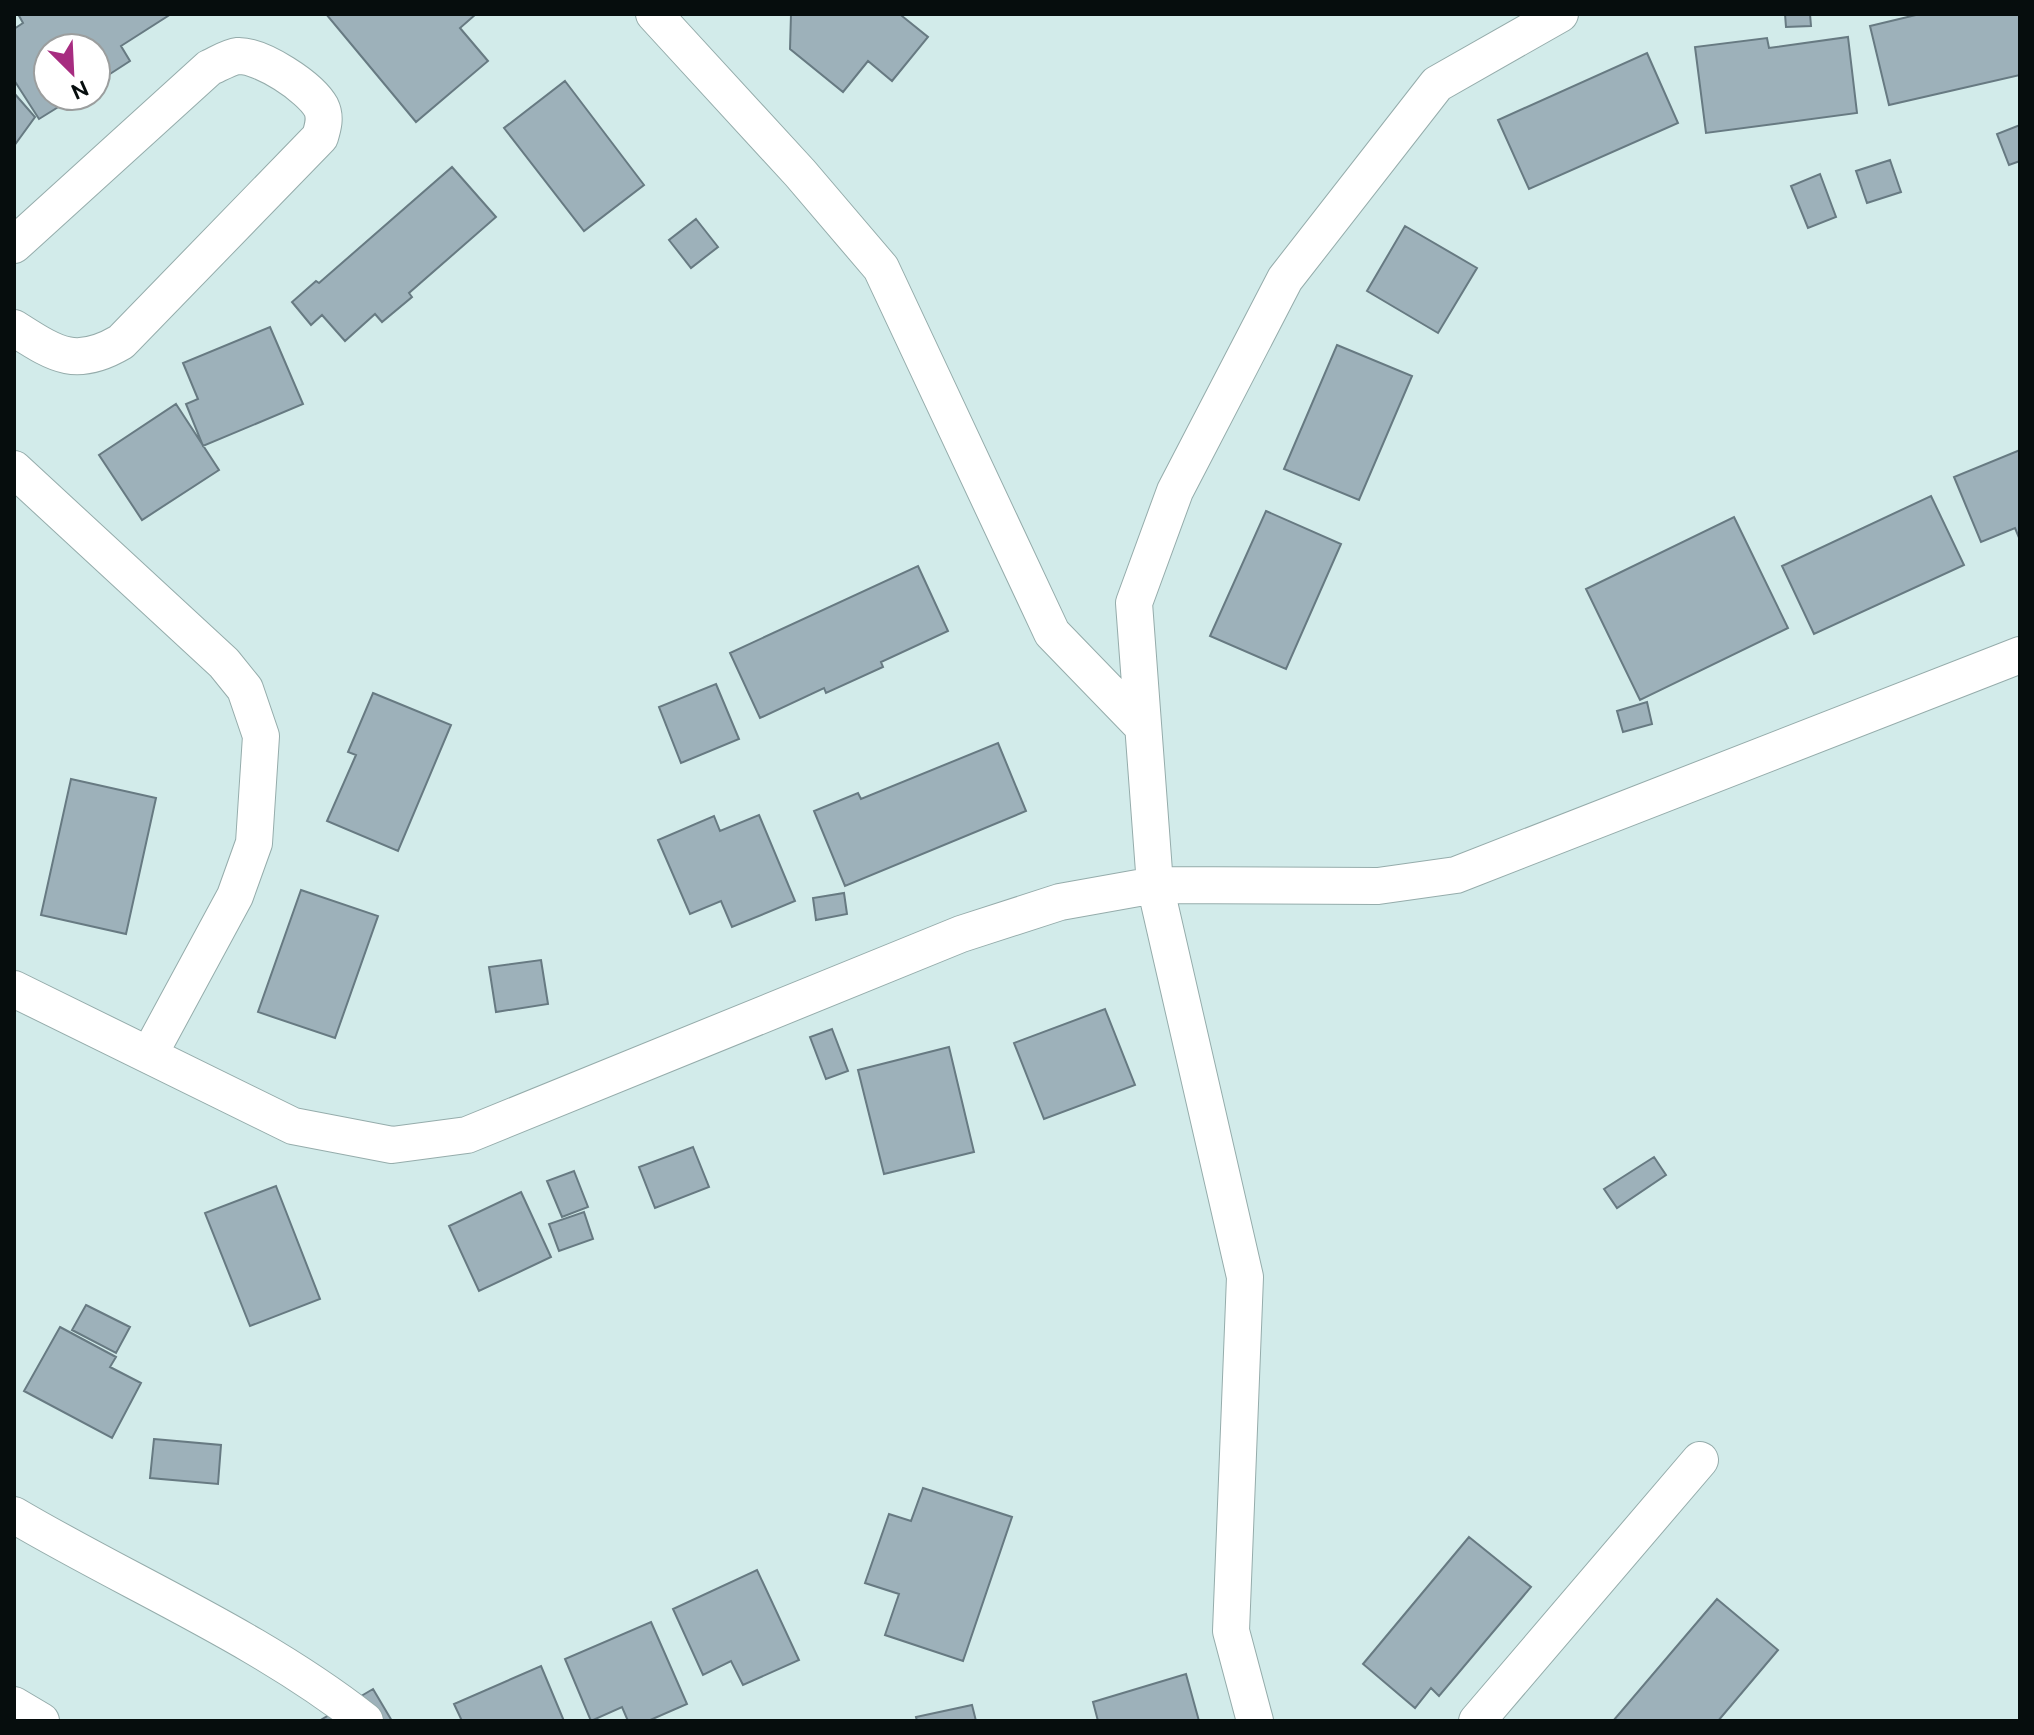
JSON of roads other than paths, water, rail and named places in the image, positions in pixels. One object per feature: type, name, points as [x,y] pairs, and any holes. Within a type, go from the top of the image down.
[{"type":"street","points":[[654,14],[800,173],[881,268],[1052,633],[1143,727]]},
{"type":"street","points":[[1255,1721],[1231,1631],[1245,1277],[1155,885],[1134,603],[1175,491],[1285,279],[1437,84],[1560,14]]},
{"type":"street","points":[[14,245],[209,68],[235,56],[253,57],[305,88],[321,108],[325,121],[320,137],[121,342],[101,354],[82,358],[55,354],[14,328]]},
{"type":"street","points":[[14,469],[224,663],[245,689],[261,736],[254,843],[235,896],[149,1055]]},
{"type":"street","points":[[14,989],[293,1126],[392,1145],[467,1135],[961,934],[1060,902],[1155,885],[1378,886],[1456,875],[2020,655]]},
{"type":"street","points":[[1477,1721],[1700,1460]]},
{"type":"street","points":[[14,1515],[193,1611],[332,1695],[365,1721]]},
{"type":"street","points":[[14,1705],[41,1721]]}]
